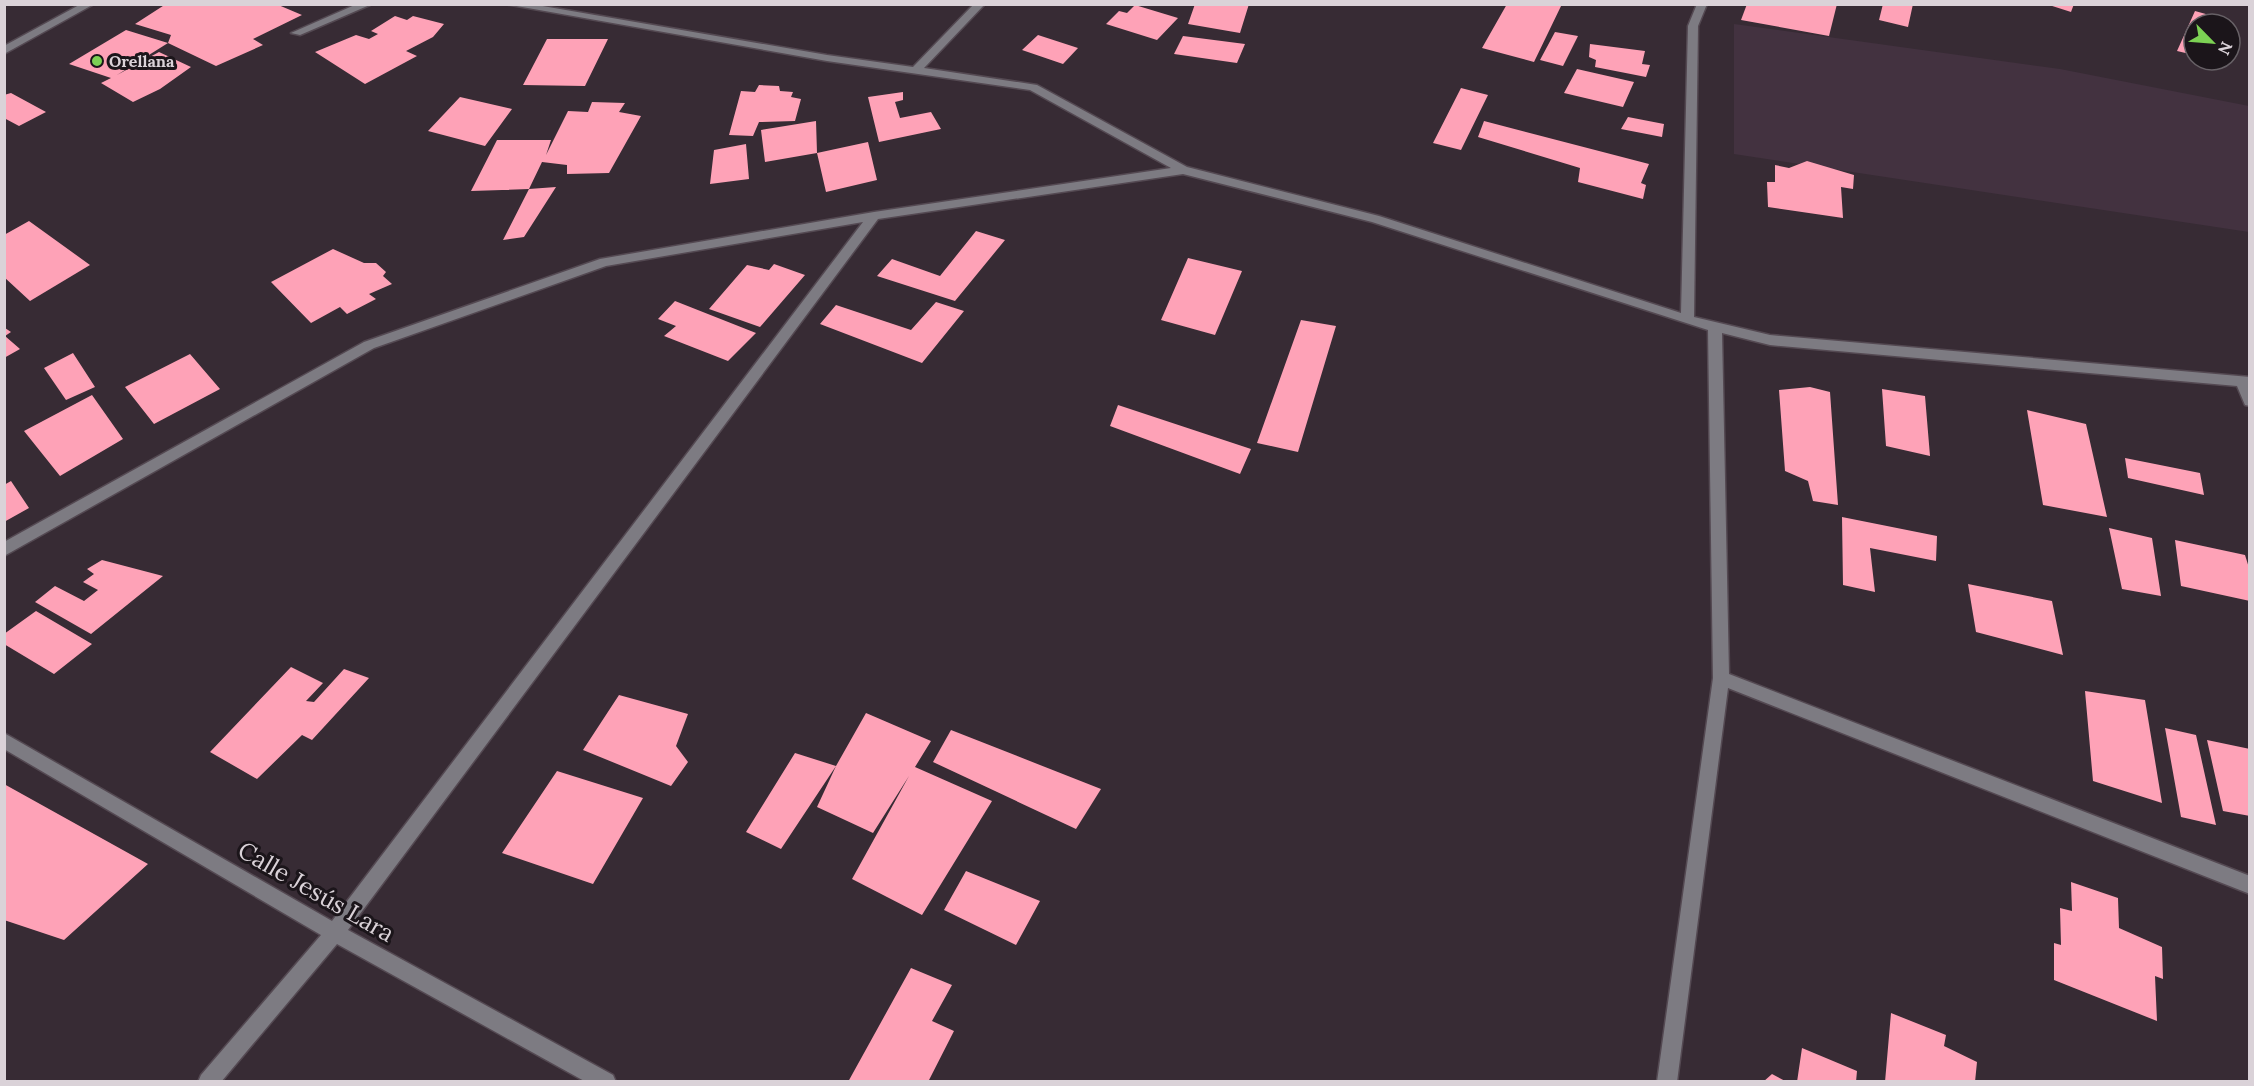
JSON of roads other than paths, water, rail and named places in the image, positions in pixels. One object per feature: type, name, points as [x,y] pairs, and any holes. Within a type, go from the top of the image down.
[{"type":"street","points":[[4,51],[89,4]]},
{"type":"street","points":[[297,33],[367,4]]},
{"type":"street","points":[[510,4],[915,71],[1033,87],[1184,170],[1375,219],[1715,328],[1770,340],[2246,382],[2250,401]]},
{"type":"street","points":[[915,71],[980,4]]},
{"type":"street","points":[[1687,320],[1693,26],[1702,4]]},
{"type":"street","points":[[4,550],[369,345],[604,262],[874,216],[1184,170]]},
{"type":"street","points":[[208,1082],[335,933],[874,216]]},
{"type":"street","points":[[1667,1082],[1721,678],[1715,328]]},
{"type":"street","points":[[1721,678],[2250,885]]},
{"type":"street","name":"Calle Jesús Lara","points":[[4,740],[335,933],[606,1082]]},
{"type":"place","name":"Orellana","points":[[97,61]]}]
